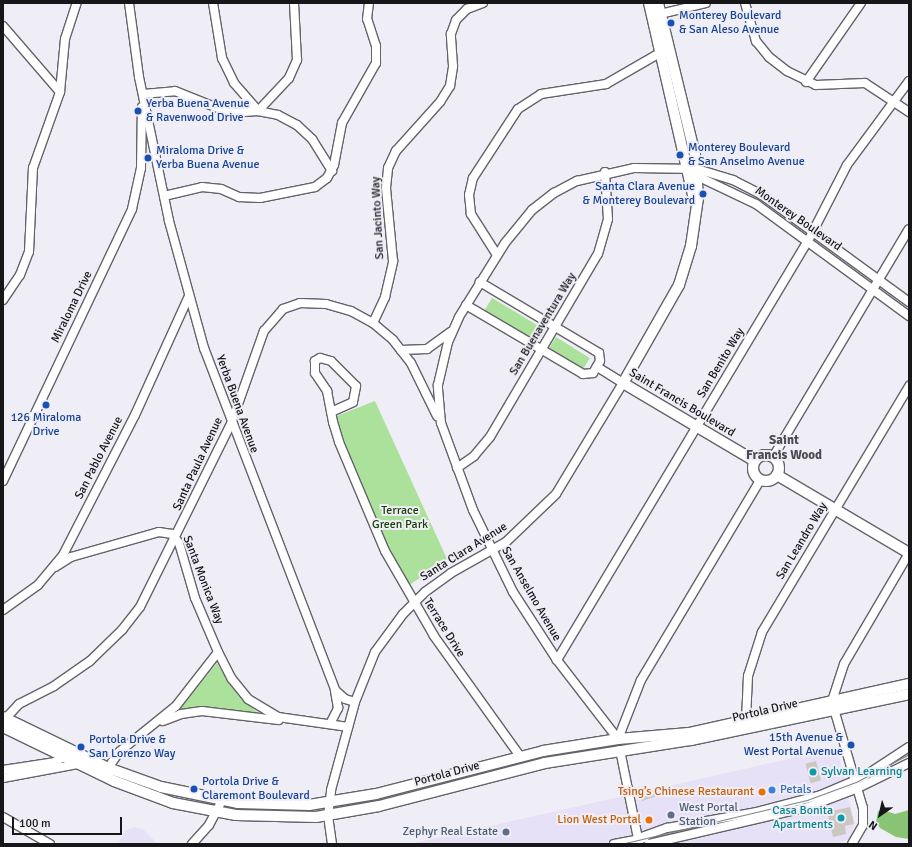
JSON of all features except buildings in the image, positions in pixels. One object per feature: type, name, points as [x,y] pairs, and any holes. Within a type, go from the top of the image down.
[{"type":"main road","points":[[648,3],[656,15],[695,173]]},
{"type":"main road","points":[[656,15],[658,3]]},
{"type":"main road","name":"Santa Clara Avenue","points":[[623,383],[679,285],[691,246],[696,205],[695,173]]},
{"type":"main road","name":"Saint Francis Boulevard","points":[[623,383],[755,461]]},
{"type":"main road","points":[[763,456],[773,457],[779,465],[778,475],[770,481],[760,480],[754,472],[755,461],[763,456]]},
{"type":"main road","points":[[778,475],[909,553]]},
{"type":"main road","name":"Portola Drive","points":[[4,721],[63,757],[143,793],[216,813],[273,818],[328,816],[379,806],[522,768],[620,750],[691,740],[833,705],[909,684]]},
{"type":"main road","name":"Portola Drive","points":[[4,721],[108,768],[162,787],[222,801],[273,805],[328,803],[376,794],[520,756],[618,739],[672,736],[746,720],[909,694]]},
{"type":"main road","points":[[618,739],[620,750]]},
{"type":"street","points":[[3,300],[20,275],[29,252],[33,168],[60,92],[65,39],[77,3]]},
{"type":"street","name":"Yerba Buena Avenue","points":[[129,3],[143,94],[153,145],[189,296],[231,424],[335,690],[338,708],[331,722]]},
{"type":"street","points":[[213,3],[222,58],[234,82],[258,111]]},
{"type":"street","points":[[258,111],[289,78],[297,60],[294,3]]},
{"type":"street","points":[[164,196],[202,187],[221,189],[239,197],[260,198],[315,186],[332,172],[342,123],[376,63],[376,46],[367,19],[369,3]]},
{"type":"street","name":"San Jacinto Way","points":[[373,323],[385,297],[393,261],[386,188],[388,168],[396,151],[440,102],[450,86],[453,66],[451,34],[456,20],[467,9],[483,3]]},
{"type":"street","points":[[656,15],[706,3]]},
{"type":"street","points":[[745,3],[752,31],[762,50],[787,71],[806,82],[826,87],[865,83],[909,112]]},
{"type":"street","points":[[806,82],[861,3]]},
{"type":"street","points":[[3,26],[60,92]]},
{"type":"street","points":[[497,255],[471,214],[469,196],[473,178],[498,144],[513,117],[525,102],[541,94],[585,89],[622,77],[665,50]]},
{"type":"street","name":"San Benito Way","points":[[557,660],[808,241],[812,230],[848,165],[909,81]]},
{"type":"street","points":[[143,94],[175,91],[220,111],[239,114],[258,111],[278,115],[297,125],[312,138],[332,172]]},
{"type":"street","name":"Yerba Buena Avenue","points":[[142,142],[143,94]]},
{"type":"street","points":[[142,142],[153,145]]},
{"type":"street","name":"Miraloma Drive","points":[[3,481],[126,222],[139,182],[142,142]]},
{"type":"street","name":"San Anselmo Avenue","points":[[441,423],[440,371],[454,327],[466,304],[497,255],[522,220],[543,200],[577,181],[605,172],[650,168],[695,173]]},
{"type":"street","name":"San Buenaventura Way","points":[[456,468],[482,447],[542,350],[602,242],[609,207],[605,172]]},
{"type":"street","name":"Monterey Boulevard","points":[[695,173],[748,186],[812,230],[909,302]]},
{"type":"street","name":"Monterey Boulevard","points":[[695,173],[743,197],[808,241],[909,316]]},
{"type":"street","points":[[773,457],[909,229]]},
{"type":"street","points":[[466,304],[586,376],[591,375],[597,367],[601,359],[599,353],[480,282]]},
{"type":"street","name":"San Pablo Avenue","points":[[3,610],[29,594],[55,566],[128,429],[189,296]]},
{"type":"street","name":"Santa Paula Avenue","points":[[4,721],[19,704],[54,686],[90,661],[122,630],[148,595],[231,424],[264,331],[283,309],[300,303],[326,304],[351,311],[373,323],[401,350],[411,363]]},
{"type":"street","name":"San Anselmo Avenue","points":[[401,350],[427,349],[437,344],[454,327]]},
{"type":"street","name":"Terrace Drive","points":[[331,412],[353,402],[356,386],[331,361],[320,358],[313,367],[327,391],[331,412],[339,442],[377,533],[413,603],[467,686],[520,756]]},
{"type":"street","name":"San Anselmo Avenue","points":[[411,363],[441,423],[456,468],[492,551],[524,610],[557,660],[618,739]]},
{"type":"street","name":"Saint Francis Boulevard","points":[[597,367],[623,383]]},
{"type":"street","name":"Santa Clara Avenue","points":[[332,844],[328,816],[328,803],[355,702],[375,652],[413,603],[451,573],[492,551],[520,532],[556,494],[623,383]]},
{"type":"street","name":"San Leandro Way","points":[[746,720],[748,676],[762,632],[909,386]]},
{"type":"street","points":[[618,739],[641,680],[760,480]]},
{"type":"street","name":"Santa Monica Way","points":[[55,566],[71,557],[159,532],[168,532],[176,538],[195,598],[218,652],[232,680],[248,699],[268,714],[290,720]]},
{"type":"street","points":[[852,844],[864,819],[856,780],[833,705],[844,664],[909,553]]},
{"type":"street","points":[[108,768],[119,752],[153,727],[186,694],[218,652]]},
{"type":"street","points":[[335,690],[345,699],[355,702]]},
{"type":"street","name":"Santa Monica Way","points":[[153,727],[171,717],[197,712],[331,722],[348,727]]},
{"type":"street","points":[[614,844],[639,841],[711,822],[795,803],[856,780],[909,747]]},
{"type":"street","points":[[620,750],[639,841]]},
{"type":"street","points":[[3,770],[55,762],[63,757]]},
{"type":"street","points":[[649,844],[821,802],[858,788],[909,763]]},
{"type":"street","points":[[3,778],[78,764]]},
{"type":"street","points":[[192,844],[216,813],[222,801]]},
{"type":"street","points":[[3,817],[50,844]]},
{"type":"shaded area","points":[[837,748],[855,824],[849,839],[837,844],[410,844]]},
{"type":"shaded area","points":[[134,827],[143,829],[158,844],[118,844],[125,831]]},
{"type":"green space","points":[[492,298],[545,330],[538,342],[485,310]]},
{"type":"green space","points":[[556,337],[590,358],[583,369],[549,348]]},
{"type":"green space","name":"Terrace Green Park","points":[[375,401],[447,559],[408,586],[379,532],[334,417]]},
{"type":"green space","points":[[217,663],[238,695],[259,714],[178,711]]},
{"type":"green space","points":[[883,810],[895,814],[909,810],[909,839],[896,837],[880,828],[876,822],[878,811]]},
{"type":"tram line","points":[[621,844],[807,800],[856,782],[909,754]]},
{"type":"place","name":"Monterey Boulevard & San Aleso Avenue","points":[[671,23]]},
{"type":"place","name":"Yerba Buena Avenue & Ravenwood Drive","points":[[138,111]]},
{"type":"place","name":"Monterey Boulevard & San Anselmo Avenue","points":[[680,155]]},
{"type":"place","name":"Miraloma Drive & Yerba Buena Avenue","points":[[148,158]]},
{"type":"place","name":"Santa Clara Avenue & Monterey Boulevard","points":[[703,194]]},
{"type":"place","name":"126 Miraloma Drive","points":[[46,405]]},
{"type":"place","name":"15th Avenue & West Portal Avenue","points":[[851,745]]},
{"type":"place","name":"Portola Drive & San Lorenzo Way","points":[[81,747]]},
{"type":"place","name":"Sylvan Learning","points":[[813,772]]},
{"type":"place","name":"Portola Drive & Claremont Boulevard","points":[[194,789]]},
{"type":"place","name":"Petals","points":[[772,790]]},
{"type":"place","name":"Tsing’s Chinese Restaurant","points":[[762,792]]},
{"type":"place","name":"West Portal Station","points":[[671,815]]},
{"type":"place","name":"Casa Bonita Apartments","points":[[841,818]]},
{"type":"place","name":"Lion West Portal","points":[[649,820]]},
{"type":"place","name":"Zephyr Real Estate","points":[[506,832]]},
{"type":"district","name":"Saint Francis Wood","points":[[784,448]]}]
